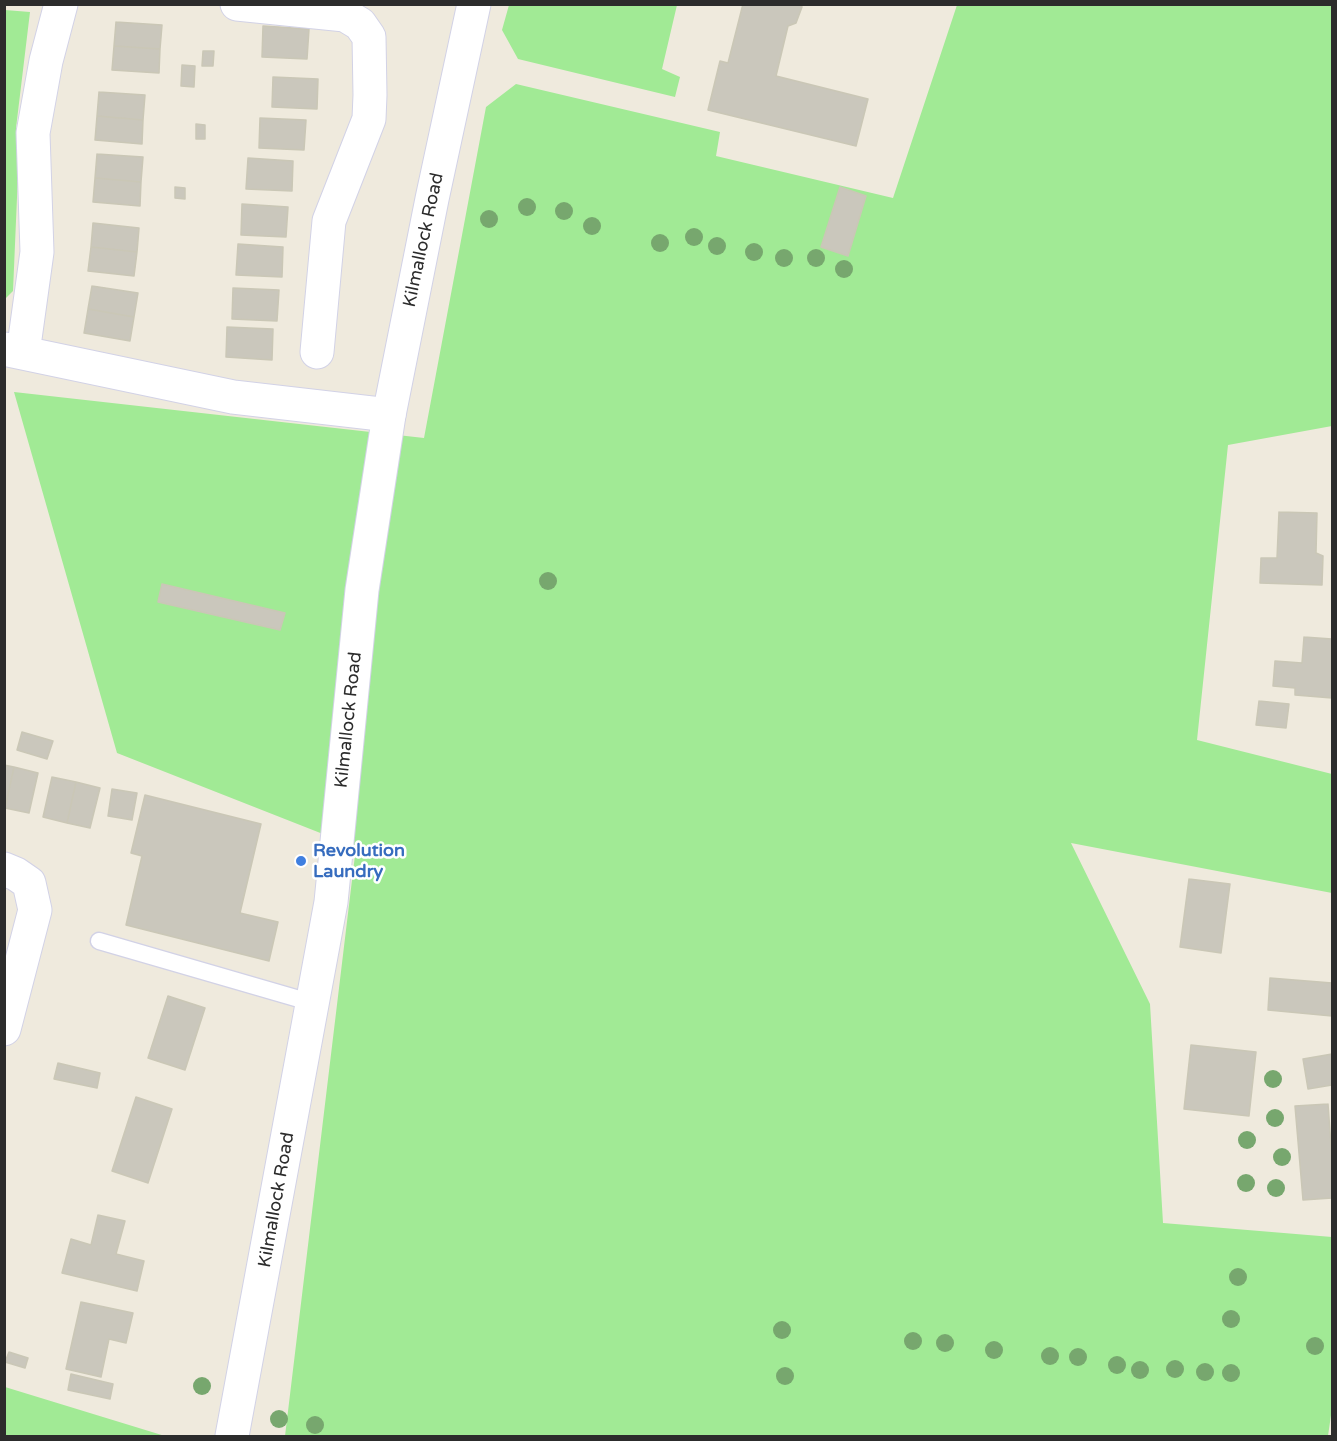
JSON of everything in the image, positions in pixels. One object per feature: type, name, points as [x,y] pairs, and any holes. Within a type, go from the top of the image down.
[{"type":"main road","points":[[61,4],[46,61],[33,133],[37,252],[14,351],[233,398],[389,415]]},
{"type":"main road","points":[[237,4],[345,15],[360,24],[369,37],[369,119],[338,222],[317,352]]},
{"type":"main road","name":"Kilmallock Road","points":[[232,1437],[331,902],[362,590],[389,415],[474,4]]},
{"type":"main road","points":[[4,869],[29,883],[35,910],[4,1029]]},
{"type":"lane","points":[[99,941],[312,1004]]},
{"type":"green space","points":[[509,5],[677,5],[662,69],[680,77],[675,97],[518,59],[502,30]]},
{"type":"green space","points":[[957,5],[1332,5],[1332,426],[1228,445],[1197,740],[1332,774],[1332,893],[1071,843],[1150,1004],[1163,1223],[1332,1237],[1332,1408],[1328,1436],[285,1436],[356,847],[117,753],[14,392],[424,438],[486,107],[516,84],[720,132],[716,156],[893,198]]},
{"type":"green space","points":[[5,10],[30,12],[16,128],[18,174],[13,291],[5,299]]},
{"type":"green space","points":[[5,1387],[165,1436],[5,1436]]},
{"type":"building","points":[[743,4],[800,4],[802,7],[796,23],[788,26],[776,76],[868,99],[856,146],[708,110],[720,61],[728,63]]},
{"type":"building","points":[[116,22],[162,25],[160,49],[114,46]]},
{"type":"building","points":[[263,26],[309,29],[307,59],[262,57]]},
{"type":"building","points":[[114,46],[160,49],[159,73],[112,70]]},
{"type":"building","points":[[203,51],[214,51],[213,66],[202,66]]},
{"type":"building","points":[[182,65],[195,66],[194,87],[181,86]]},
{"type":"building","points":[[273,77],[318,79],[317,109],[272,107]]},
{"type":"building","points":[[99,92],[145,95],[143,120],[97,116]]},
{"type":"building","points":[[97,116],[143,120],[142,144],[95,140]]},
{"type":"building","points":[[260,118],[306,120],[304,150],[259,148]]},
{"type":"building","points":[[196,124],[205,125],[205,139],[196,139]]},
{"type":"building","points":[[97,154],[143,157],[141,182],[95,178]]},
{"type":"building","points":[[248,158],[293,161],[292,191],[246,189]]},
{"type":"building","points":[[95,178],[141,182],[140,206],[93,202]]},
{"type":"building","points":[[175,187],[185,188],[185,199],[175,198]]},
{"type":"building","points":[[840,187],[866,196],[848,256],[821,247]]},
{"type":"building","points":[[242,204],[288,207],[286,237],[241,235]]},
{"type":"building","points":[[93,223],[139,228],[137,252],[91,247]]},
{"type":"building","points":[[238,244],[283,247],[282,277],[236,275]]},
{"type":"building","points":[[91,247],[137,252],[134,276],[88,271]]},
{"type":"building","points":[[92,286],[138,293],[134,317],[88,309]]},
{"type":"building","points":[[233,288],[279,290],[277,321],[232,319]]},
{"type":"building","points":[[88,309],[134,317],[130,341],[84,333]]},
{"type":"building","points":[[227,327],[273,329],[272,360],[226,357]]},
{"type":"building","points":[[1279,512],[1317,513],[1316,553],[1323,556],[1322,585],[1260,583],[1261,558],[1277,558]]},
{"type":"building","points":[[162,584],[285,613],[280,630],[158,602]]},
{"type":"building","points":[[1304,637],[1332,639],[1332,698],[1295,695],[1295,688],[1273,686],[1275,661],[1302,663]]},
{"type":"building","points":[[1259,701],[1289,704],[1286,728],[1256,725]]},
{"type":"building","points":[[22,732],[53,741],[47,759],[17,750]]},
{"type":"building","points":[[4,765],[14,767],[5,808],[4,808]]},
{"type":"building","points":[[14,767],[38,773],[29,813],[5,808]]},
{"type":"building","points":[[52,777],[76,782],[67,823],[43,817]]},
{"type":"building","points":[[76,782],[100,788],[90,828],[67,823]]},
{"type":"building","points":[[112,789],[137,793],[132,820],[108,816]]},
{"type":"building","points":[[145,795],[261,824],[240,913],[278,922],[269,961],[126,925],[142,856],[131,853]]},
{"type":"building","points":[[1189,879],[1230,884],[1221,953],[1180,947]]},
{"type":"building","points":[[1270,978],[1332,983],[1332,1016],[1268,1010]]},
{"type":"building","points":[[168,996],[205,1008],[185,1070],[148,1058]]},
{"type":"building","points":[[1191,1045],[1256,1052],[1249,1116],[1184,1109]]},
{"type":"building","points":[[1332,1054],[1332,1085],[1308,1089],[1303,1059]]},
{"type":"building","points":[[58,1063],[100,1073],[97,1088],[54,1079]]},
{"type":"building","points":[[136,1097],[172,1109],[148,1183],[112,1171]]},
{"type":"building","points":[[1328,1104],[1332,1198],[1303,1200],[1295,1106]]},
{"type":"building","points":[[98,1215],[125,1221],[116,1254],[144,1261],[137,1291],[62,1273],[71,1239],[91,1245]]},
{"type":"building","points":[[81,1302],[133,1313],[126,1343],[109,1339],[101,1377],[66,1369]]},
{"type":"building","points":[[9,1352],[28,1358],[25,1368],[5,1362]]},
{"type":"building","points":[[71,1374],[113,1384],[110,1399],[68,1390]]},
{"type":"place","name":"Revolution Laundry","points":[[301,861]]}]
